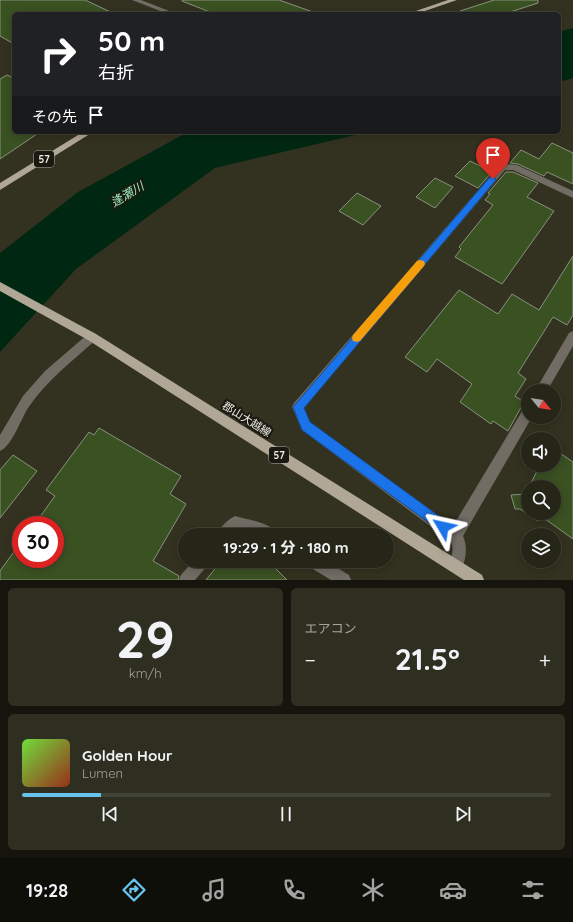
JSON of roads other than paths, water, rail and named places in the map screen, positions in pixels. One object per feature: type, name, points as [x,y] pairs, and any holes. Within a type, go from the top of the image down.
[{"type":"main road","points":[[416,12],[454,0]]},
{"type":"main road","name":"57","points":[[0,187],[85,134]]},
{"type":"main road","name":"郡山大越線","points":[[0,286],[86,334],[477,580]]},
{"type":"street","points":[[135,0],[168,12]]},
{"type":"street","points":[[456,566],[460,542],[455,536],[306,426],[298,407],[503,167],[514,167],[573,195]]},
{"type":"street","points":[[2,441],[27,400],[86,334]]},
{"type":"street","points":[[545,384],[573,336]]},
{"type":"street","points":[[455,536],[521,424]]},
{"type":"street","points":[[230,528],[235,522],[254,528]]},
{"type":"street","points":[[186,580],[196,568]]},
{"type":"street","points":[[325,568],[344,580]]},
{"type":"water","points":[[573,28],[573,78],[561,81],[561,31]]},
{"type":"water","name":"逢瀬川","points":[[184,134],[360,134],[215,168],[76,269],[0,352],[0,253],[78,192]]}]
